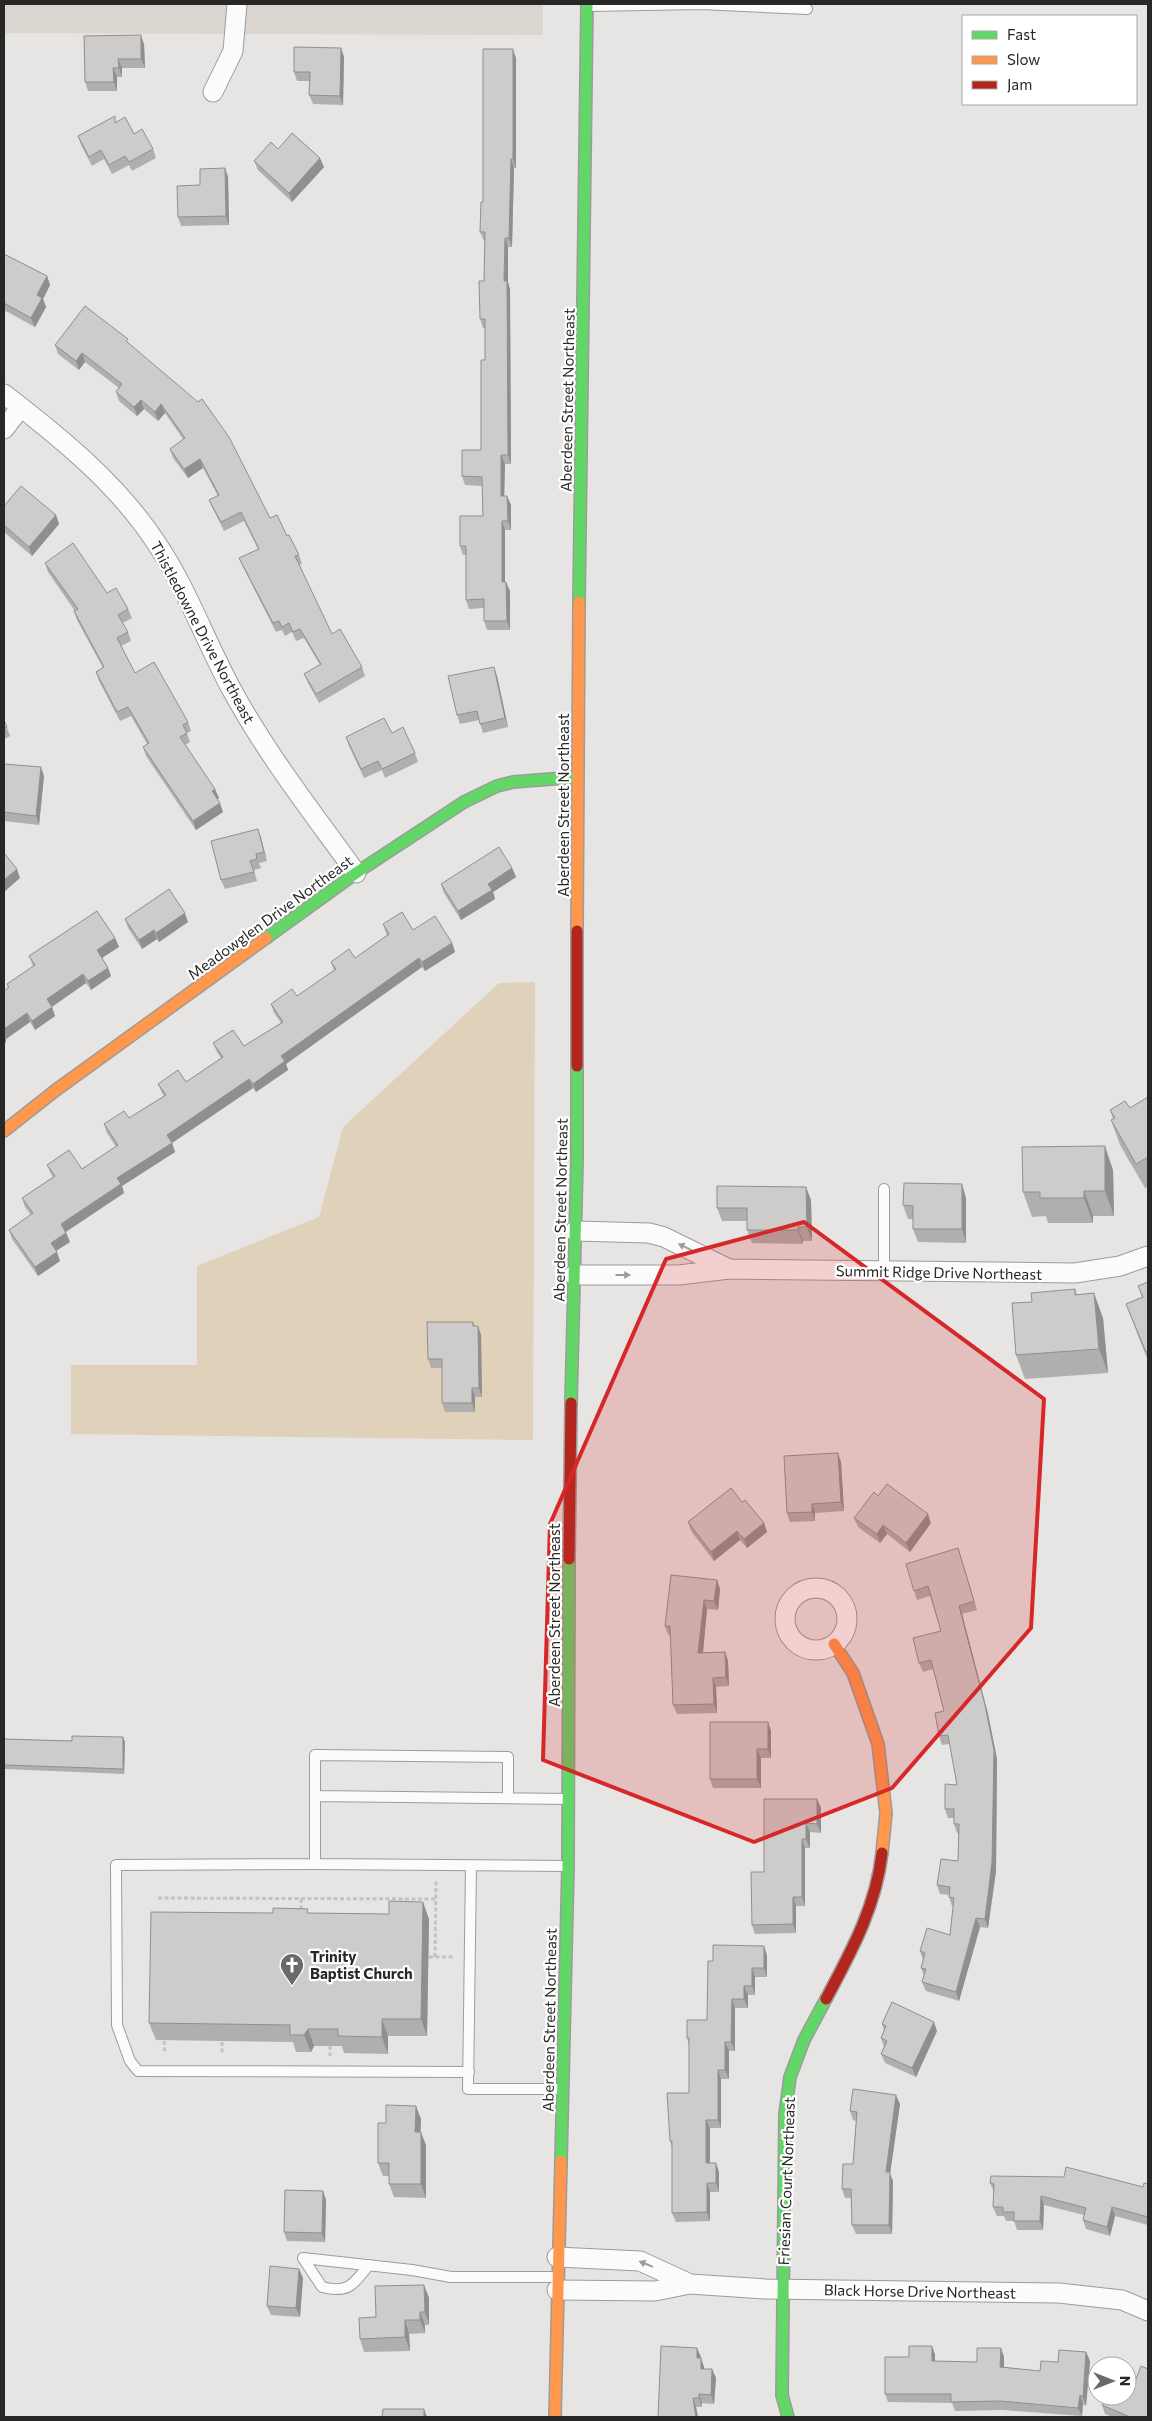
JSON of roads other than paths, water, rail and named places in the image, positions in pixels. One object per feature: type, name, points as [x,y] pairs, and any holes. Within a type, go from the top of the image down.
[{"type":"street","points":[[213,92],[233,51],[237,24],[237,4]]},
{"type":"street","name":"Aberdeen Street Northeast","points":[[555,2417],[557,2257],[568,1866],[570,1461],[575,1231],[577,777],[587,5]]},
{"type":"street","name":"Thistledowne Drive Northeast","points":[[4,394],[80,455],[121,498],[157,543],[188,598],[233,691],[277,766],[356,872]]},
{"type":"street","points":[[4,429],[21,407]]},
{"type":"street","name":"Meadowglen Drive Northeast","points":[[4,1131],[56,1090],[356,872],[464,802],[497,786],[528,779],[577,777]]},
{"type":"street","name":"Summit Ridge Drive Northeast","points":[[575,1231],[649,1233],[664,1237],[729,1269]]},
{"type":"street","name":"Summit Ridge Drive Northeast","points":[[574,1275],[679,1275],[729,1269],[1075,1273],[1120,1266],[1148,1256]]},
{"type":"street","name":"Friesian Court Northeast","points":[[788,2417],[782,2395],[786,2114],[790,2077],[804,2040],[860,1936],[879,1879],[886,1813],[878,1744],[853,1673],[834,1644]]},
{"type":"street","name":"Black Horse Drive Northeast","points":[[557,2257],[640,2261],[690,2284]]},
{"type":"street","name":"Black Horse Drive Northeast","points":[[557,2284],[654,2291],[690,2284],[783,2289],[1059,2293],[1122,2300],[1148,2311]]},
{"type":"lane","points":[[587,5],[701,4],[807,9]]},
{"type":"lane","points":[[884,1189],[884,1272]]},
{"type":"lane","points":[[315,1864],[315,1755],[508,1757],[508,1798]]},
{"type":"lane","points":[[315,1796],[568,1799]]},
{"type":"lane","points":[[469,2072],[138,2071],[130,2061],[117,2025],[116,1865],[568,1866]]},
{"type":"lane","points":[[471,1866],[468,2089],[563,2089]]},
{"type":"lane","points":[[369,2265],[355,2282],[345,2289],[334,2290],[322,2287],[303,2258],[369,2265],[452,2277],[557,2284]]},
{"type":"place","name":"Trinity Baptist Church","points":[[292,1986]]}]
